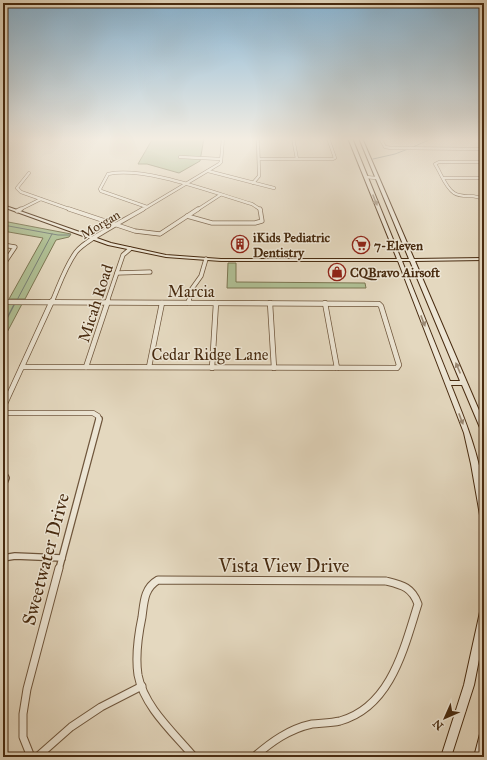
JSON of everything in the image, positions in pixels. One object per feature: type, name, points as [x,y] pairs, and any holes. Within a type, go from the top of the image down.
[{"type":"main road","points":[[365,173],[469,441],[477,471],[484,515]]},
{"type":"main road","points":[[374,173],[484,430]]},
{"type":"main road","points":[[3,206],[94,238],[130,249],[166,256],[206,259],[484,259]]},
{"type":"main road","points":[[447,383],[464,383]]},
{"type":"main road","points":[[446,757],[469,685],[484,616]]},
{"type":"main road","points":[[479,757],[484,738]]},
{"type":"street","points":[[29,173],[17,188],[18,191],[117,225],[153,235],[157,235],[220,195]]},
{"type":"street","points":[[109,173],[100,189],[101,192],[147,207]]},
{"type":"street","points":[[145,173],[258,206],[261,210],[262,221],[260,223],[212,223],[187,216]]},
{"type":"street","name":"Morgan","points":[[3,408],[71,260],[77,251],[94,238],[204,173]]},
{"type":"street","points":[[217,173],[274,188]]},
{"type":"street","points":[[253,183],[258,179],[259,173]]},
{"type":"street","points":[[441,173],[453,192],[461,195],[476,195],[484,200]]},
{"type":"street","points":[[366,177],[376,178]]},
{"type":"street","points":[[444,178],[484,178]]},
{"type":"street","points":[[17,211],[41,199]]},
{"type":"street","points":[[3,245],[15,247],[3,265]]},
{"type":"street","name":"Micah Road","points":[[86,367],[123,255],[130,249]]},
{"type":"street","points":[[189,303],[191,290],[201,276],[206,259]]},
{"type":"street","points":[[117,273],[150,272]]},
{"type":"street","name":"Marcia","points":[[3,302],[379,304],[381,306],[399,365],[398,368]]},
{"type":"street","points":[[149,367],[162,303]]},
{"type":"street","points":[[212,368],[216,303]]},
{"type":"street","points":[[270,303],[274,368]]},
{"type":"street","points":[[325,303],[338,368]]},
{"type":"street","name":"Cedar Ridge Lane","points":[[22,367],[398,368]]},
{"type":"street","name":"Sweetwater Drive","points":[[3,413],[93,413],[98,416],[99,420],[27,689],[23,714],[23,736],[31,757]]},
{"type":"street","points":[[3,485],[6,478],[4,473]]},
{"type":"street","points":[[3,558],[15,556],[62,558]]},
{"type":"street","name":"Vista View Drive","points":[[142,686],[138,653],[146,592],[151,584],[158,580],[386,581],[406,586],[415,594],[418,604],[397,669],[382,693],[365,708],[344,719],[305,726],[266,746],[254,757]]},
{"type":"street","points":[[37,757],[71,727],[101,707],[142,686],[155,709],[194,757]]},
{"type":"green space","points":[[3,221],[71,234],[69,237],[56,240],[25,299],[9,299],[43,238],[3,231]]},
{"type":"green space","points":[[228,263],[236,263],[236,282],[365,283],[366,288],[227,288]]},
{"type":"green space","points":[[6,304],[22,304],[3,340],[3,309]]},
{"type":"waterway","points":[[3,225],[58,235],[70,235]]},
{"type":"waterway","points":[[16,302],[52,234]]},
{"type":"waterway","points":[[3,326],[16,301]]},
{"type":"place","name":"iKids Pediatric Dentistry","points":[[240,244]]},
{"type":"place","name":"7-Eleven","points":[[361,245]]},
{"type":"place","name":"CQBravo Airsoft","points":[[337,272]]}]
